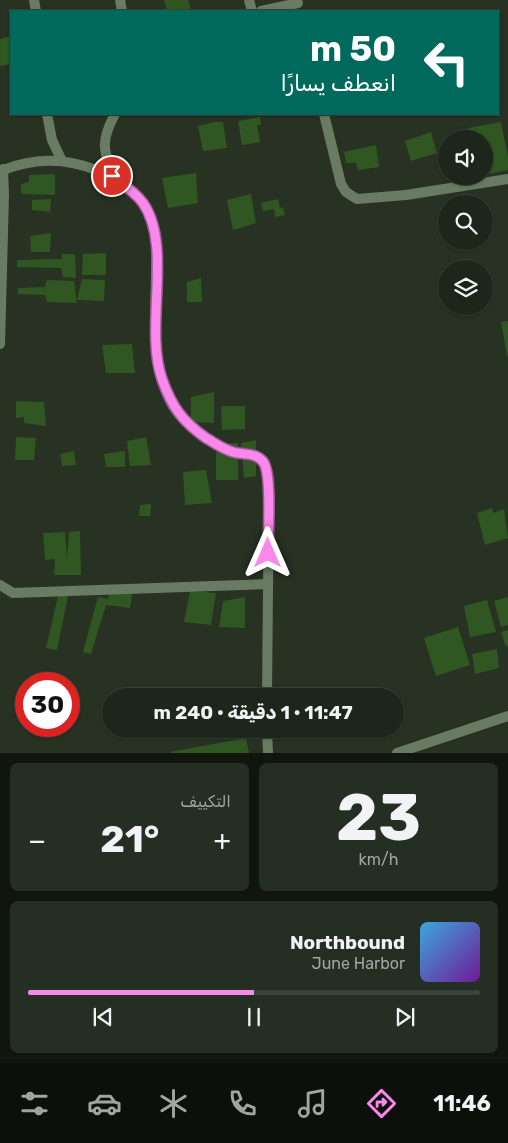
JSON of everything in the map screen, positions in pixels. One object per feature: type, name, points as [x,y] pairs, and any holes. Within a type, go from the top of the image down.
[{"type":"street","points":[[267,10],[299,5]]},
{"type":"street","points":[[47,115],[52,140],[62,161]]},
{"type":"street","points":[[112,176],[104,145],[105,134],[114,115]]},
{"type":"street","points":[[324,115],[341,184],[346,192],[357,199],[406,196],[508,179]]},
{"type":"street","points":[[0,344],[4,196],[2,170],[19,163],[41,160],[62,161],[112,176],[143,202],[150,216],[156,245],[156,352],[160,373],[174,407],[190,427],[225,449],[255,456],[263,462],[267,470],[269,483],[267,688]]},
{"type":"street","points":[[0,585],[12,593],[268,584]]},
{"type":"street","points":[[397,753],[508,716]]},
{"type":"street","points":[[268,738],[268,753]]},
{"type":"building","points":[[164,0],[188,0],[191,10],[167,10]]},
{"type":"building","points":[[10,36],[10,64],[0,66],[0,39]]},
{"type":"building","points":[[260,117],[261,125],[257,125],[260,142],[242,145],[238,121]]},
{"type":"building","points":[[223,122],[227,148],[203,151],[198,126]]},
{"type":"building","points":[[501,122],[508,157],[508,170],[493,173],[493,130],[468,130],[468,128]]},
{"type":"building","points":[[431,132],[437,153],[411,161],[405,141]]},
{"type":"building","points":[[376,145],[379,167],[358,170],[356,163],[346,163],[344,152]]},
{"type":"building","points":[[196,173],[198,203],[168,208],[162,178]]},
{"type":"building","points":[[55,174],[55,195],[21,194],[21,184],[29,182],[29,175]]},
{"type":"building","points":[[251,194],[256,223],[233,230],[227,200]]},
{"type":"building","points":[[51,199],[50,212],[32,210],[32,200]]},
{"type":"building","points":[[278,199],[280,208],[283,207],[285,215],[275,217],[274,209],[263,211],[261,203]]},
{"type":"building","points":[[51,233],[50,252],[31,252],[30,236]]},
{"type":"building","points":[[106,253],[106,275],[82,275],[83,254]]},
{"type":"building","points":[[62,254],[75,254],[76,278],[63,277],[61,268],[17,267],[17,260],[62,259]]},
{"type":"building","points":[[201,278],[202,302],[187,302],[187,282]]},
{"type":"building","points":[[82,279],[105,280],[104,301],[77,300]]},
{"type":"building","points":[[47,280],[74,281],[77,303],[47,302],[45,295],[18,294],[18,288],[45,287]]},
{"type":"building","points":[[508,321],[508,356],[507,356],[501,322]]},
{"type":"building","points":[[132,344],[135,373],[106,373],[102,345]]},
{"type":"building","points":[[214,392],[214,423],[191,422],[191,397]]},
{"type":"building","points":[[16,401],[44,402],[46,426],[24,423],[24,417],[16,418]]},
{"type":"building","points":[[221,406],[245,406],[245,429],[222,430]]},
{"type":"building","points":[[16,437],[36,438],[34,460],[15,460]]},
{"type":"building","points":[[146,437],[151,465],[130,466],[127,441]]},
{"type":"building","points":[[256,440],[256,476],[244,478],[241,443]]},
{"type":"building","points":[[238,443],[238,480],[216,480],[216,444]]},
{"type":"building","points":[[74,451],[76,465],[62,466],[60,454]]},
{"type":"building","points":[[125,451],[125,467],[106,467],[104,454]]},
{"type":"building","points":[[206,470],[212,503],[185,505],[183,472]]},
{"type":"building","points":[[151,504],[150,516],[139,516],[140,505]]},
{"type":"building","points":[[492,508],[493,513],[504,509],[508,538],[485,545],[477,513]]},
{"type":"building","points":[[80,531],[81,575],[54,575],[55,559],[45,560],[43,533],[65,532],[67,558],[69,532]]},
{"type":"building","points":[[133,589],[130,608],[106,605],[91,654],[83,652],[98,597],[108,599],[109,593]]},
{"type":"building","points":[[190,591],[216,593],[211,625],[184,622]]},
{"type":"building","points":[[58,596],[68,596],[57,650],[46,648]]},
{"type":"building","points":[[245,597],[245,628],[219,627],[223,601]]},
{"type":"building","points":[[508,597],[508,625],[501,627],[494,601]]},
{"type":"building","points":[[487,600],[496,632],[470,637],[464,606]]},
{"type":"building","points":[[458,627],[470,665],[436,676],[424,638]]},
{"type":"building","points":[[508,630],[508,646],[506,647],[501,632]]},
{"type":"building","points":[[497,649],[499,668],[475,674],[472,654]]},
{"type":"building","points":[[246,738],[249,753],[170,753]]},
{"type":"route","points":[[112,176],[143,202],[150,216],[156,245],[156,352],[167,395],[190,427],[225,449],[255,456],[263,462],[267,470],[269,483],[268,553]]}]
